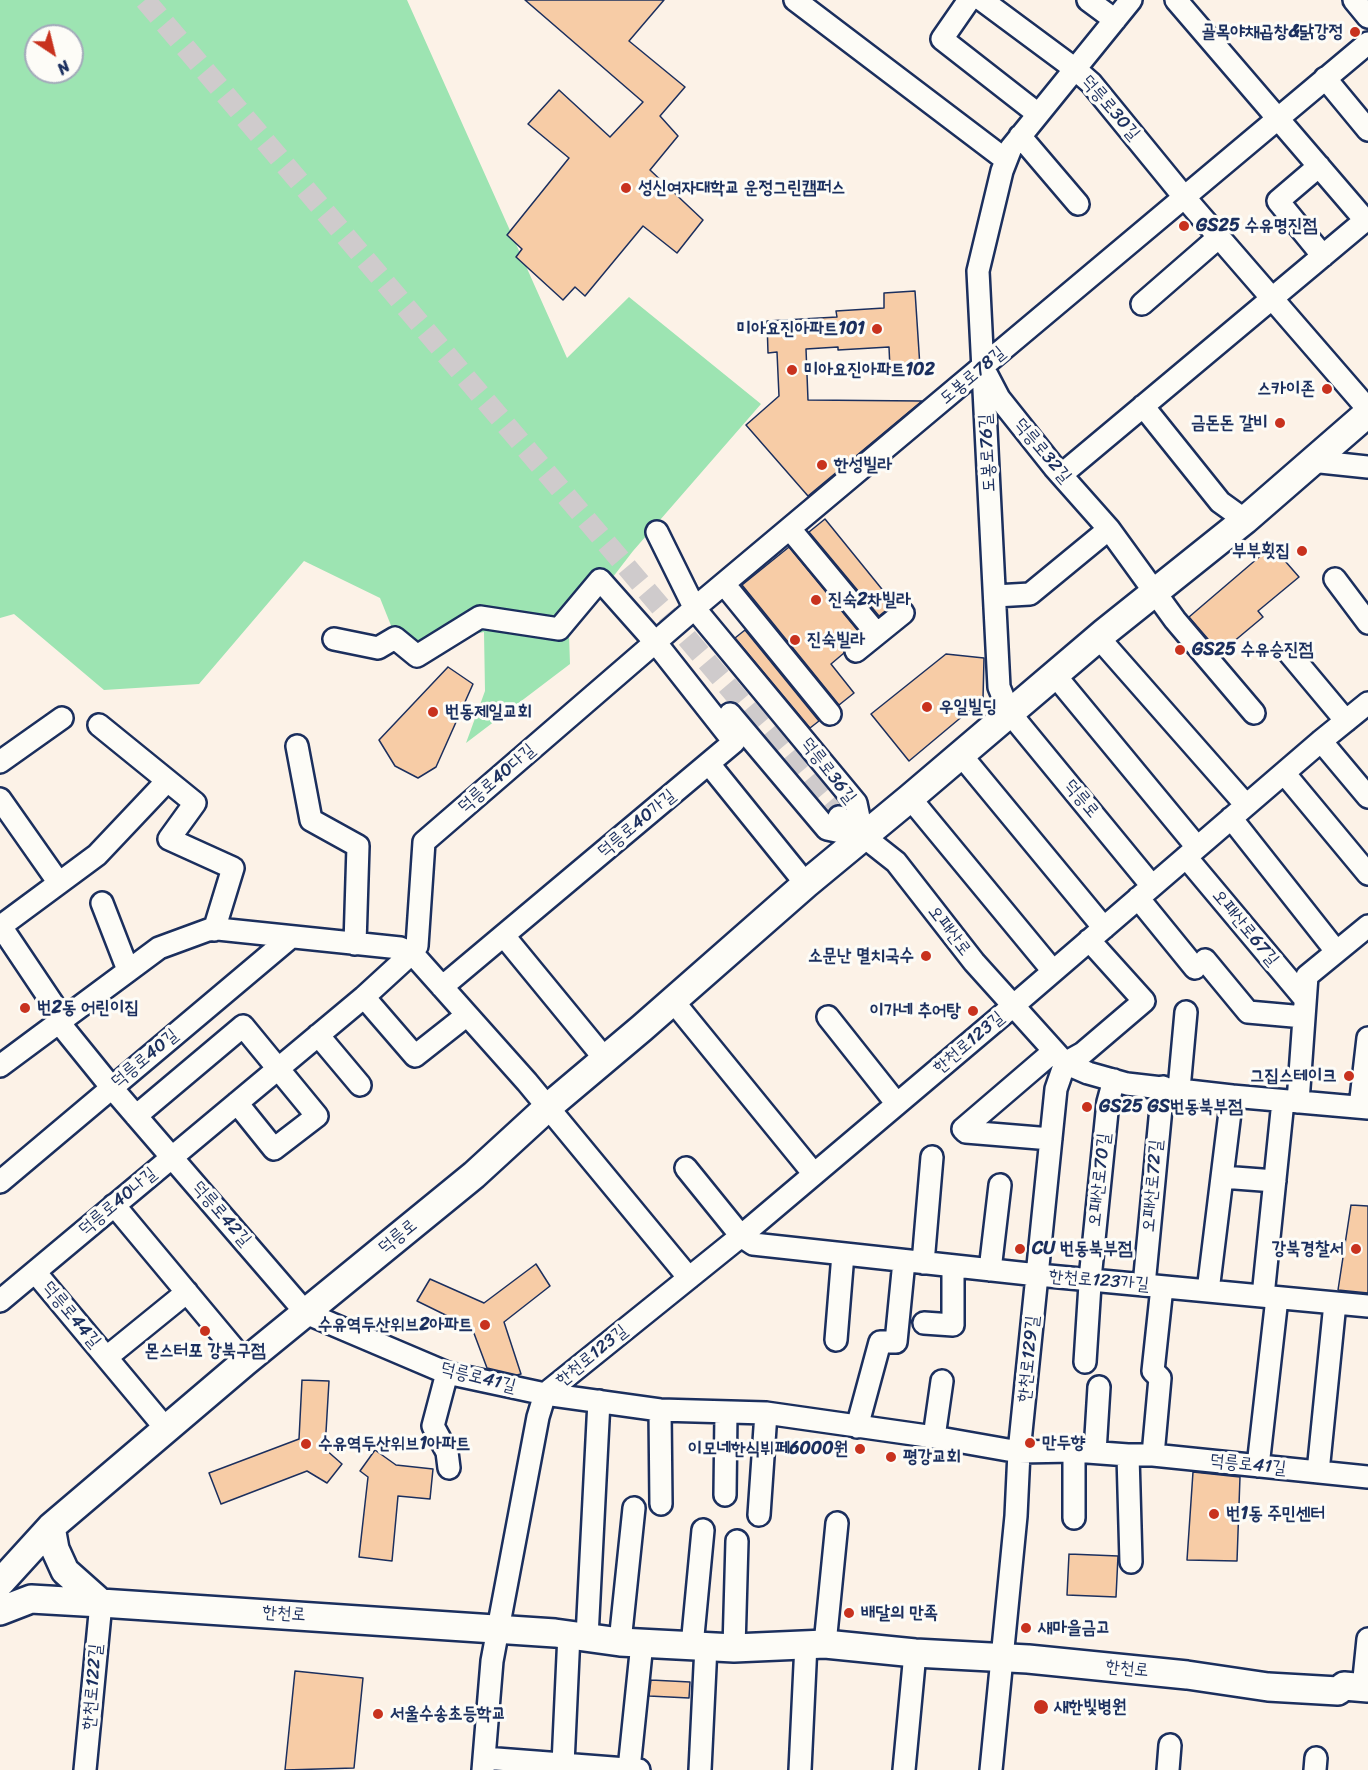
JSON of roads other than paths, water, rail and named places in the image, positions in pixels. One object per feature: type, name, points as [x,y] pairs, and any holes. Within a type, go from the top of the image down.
[{"type":"main road","name":"덕릉로","points":[[0,1583],[51,1527],[245,1362],[474,1175],[547,1108],[806,884],[1054,674],[1245,520],[1368,411]]},
{"type":"main road","points":[[51,1527],[55,1549],[65,1571],[101,1603]]},
{"type":"main road","name":"한천로","points":[[0,1611],[31,1599],[498,1629],[631,1643],[734,1648],[815,1644],[1187,1675],[1268,1687],[1359,1692]]},
{"type":"street","points":[[795,0],[819,7],[1006,160]]},
{"type":"street","points":[[969,0],[942,39],[1038,114]]},
{"type":"street","name":"덕릉로30길","points":[[982,0],[1091,83],[1185,198],[1368,411]]},
{"type":"street","points":[[1088,0],[1115,20]]},
{"type":"street","name":"도봉로76길","points":[[1009,712],[999,687],[978,271],[1011,147],[1131,0]]},
{"type":"street","points":[[1061,475],[1367,219],[1176,0]]},
{"type":"street","points":[[1354,0],[1368,17]]},
{"type":"street","name":"도봉로78길","points":[[662,638],[1368,43]]},
{"type":"street","points":[[1325,78],[1368,130]]},
{"type":"street","points":[[1020,136],[1078,204]]},
{"type":"street","points":[[1319,166],[1278,201],[1323,255]]},
{"type":"street","points":[[1142,304],[1219,237]]},
{"type":"street","name":"덕릉로32길","points":[[984,367],[999,398],[1061,475],[1109,529],[1156,591]]},
{"type":"street","points":[[1143,406],[1220,502],[1245,520]]},
{"type":"street","points":[[1311,461],[1368,467]]},
{"type":"street","points":[[790,529],[877,634]]},
{"type":"street","points":[[995,596],[1030,594],[1109,529]]},
{"type":"street","name":"덕릉로36길","points":[[657,532],[695,609],[856,803],[863,837],[827,829],[662,638]]},
{"type":"street","points":[[1335,579],[1368,622]]},
{"type":"street","points":[[334,639],[378,648],[395,638],[417,656],[480,617],[559,629],[600,580],[662,638]]},
{"type":"street","points":[[724,584],[830,714]]},
{"type":"street","points":[[1156,591],[1175,620],[1254,713]]},
{"type":"street","points":[[856,651],[903,614]]},
{"type":"street","name":"덕릉로40가길","points":[[442,987],[734,742],[662,638]]},
{"type":"street","name":"덕릉로40다길","points":[[412,953],[417,946],[424,842],[662,638]]},
{"type":"street","points":[[1098,638],[1238,812],[1336,951]]},
{"type":"street","points":[[1290,654],[1346,721]]},
{"type":"street","points":[[1054,674],[1191,852]]},
{"type":"street","points":[[1013,1006],[1368,703]]},
{"type":"street","name":"덕릉로","points":[[1009,712],[1145,892]]},
{"type":"street","points":[[0,762],[62,718]]},
{"type":"street","points":[[99,725],[195,803],[169,838],[232,868],[214,930]]},
{"type":"street","points":[[1321,741],[1368,796]]},
{"type":"street","points":[[297,746],[311,820],[358,846],[355,944]]},
{"type":"street","points":[[961,755],[1144,1001],[1083,1053],[1059,1057],[963,1129],[966,1132],[1051,1139]]},
{"type":"street","points":[[709,764],[806,884]]},
{"type":"street","points":[[1284,773],[1368,874]]},
{"type":"street","name":"덕릉로42길","points":[[167,781],[98,855],[0,925],[57,1010],[65,1030],[112,1088],[306,1313]]},
{"type":"street","points":[[910,798],[1053,971]]},
{"type":"street","points":[[0,799],[59,883]]},
{"type":"street","name":"오패산로","points":[[839,817],[896,862],[974,962],[1059,1057],[1088,1073],[1127,1084],[1364,1108],[1368,1038]]},
{"type":"street","name":"오패산로67길","points":[[1191,852],[1304,1008]]},
{"type":"street","points":[[1145,892],[1200,964],[1248,1012],[1304,1008]]},
{"type":"street","points":[[102,903],[128,970]]},
{"type":"street","points":[[1258,1466],[1270,1297],[1275,1181],[1291,1101],[1307,976],[1368,926]]},
{"type":"street","points":[[0,1066],[159,948],[208,930],[400,948],[412,953],[467,1015],[689,1278]]},
{"type":"street","points":[[504,936],[604,1059]]},
{"type":"street","name":"덕릉로40길","points":[[0,1182],[291,937]]},
{"type":"street","name":"덕릉로40나길","points":[[0,1301],[364,997],[412,953]]},
{"type":"street","points":[[364,997],[415,1056],[467,1015]]},
{"type":"street","points":[[673,1000],[814,1174]]},
{"type":"street","name":"한천로123길","points":[[483,1764],[492,1661],[538,1417],[545,1394],[741,1236],[1013,1006]]},
{"type":"street","points":[[1171,1088],[1186,1012]]},
{"type":"street","points":[[828,1017],[897,1104]]},
{"type":"street","points":[[136,1116],[243,1026],[317,1116],[274,1149],[237,1103]]},
{"type":"street","points":[[318,1035],[360,1085]]},
{"type":"street","name":"한천로129길","points":[[991,1770],[1016,1516],[1019,1452],[1059,1057]]},
{"type":"street","name":"오패산로70길","points":[[1085,1362],[1091,1269],[1108,1102],[1114,1080]]},
{"type":"street","name":"오패산로72길","points":[[1152,1455],[1160,1378],[1153,1371],[1153,1286],[1171,1088]]},
{"type":"street","points":[[1208,1291],[1232,1096]]},
{"type":"street","points":[[857,1427],[880,1342],[896,1342],[932,1157]]},
{"type":"street","points":[[686,1168],[741,1236]]},
{"type":"street","points":[[1222,1177],[1275,1181]]},
{"type":"street","points":[[990,1270],[1000,1185]]},
{"type":"street","points":[[114,1205],[245,1362]]},
{"type":"street","name":"한천로123가길","points":[[741,1236],[753,1244],[913,1262],[1368,1306]]},
{"type":"street","points":[[836,1340],[843,1254]]},
{"type":"street","points":[[924,1323],[953,1325],[953,1266]]},
{"type":"street","name":"덕릉로44길","points":[[35,1272],[167,1430]]},
{"type":"street","name":"덕릉로44길","points":[[107,1357],[187,1293]]},
{"type":"street","points":[[1318,1472],[1335,1303]]},
{"type":"street","name":"덕릉로41길","points":[[306,1313],[447,1373],[545,1394],[660,1410],[766,1413],[934,1437],[1019,1452],[1084,1451],[1152,1455],[1368,1477]]},
{"type":"street","points":[[447,1373],[433,1426],[447,1452],[449,1468]]},
{"type":"street","points":[[934,1437],[942,1381]]},
{"type":"street","points":[[1074,1518],[1084,1451],[1099,1386]]},
{"type":"street","points":[[564,1764],[578,1636],[598,1401]]},
{"type":"street","points":[[660,1410],[661,1504]]},
{"type":"street","points":[[725,1495],[726,1412]]},
{"type":"street","points":[[759,1515],[766,1413]]},
{"type":"street","points":[[1128,1455],[1131,1562]]},
{"type":"street","points":[[629,1769],[634,1508]]},
{"type":"street","points":[[800,1770],[815,1644],[837,1523]]},
{"type":"street","points":[[700,1770],[699,1646],[703,1530]]},
{"type":"street","points":[[734,1648],[737,1541]]},
{"type":"street","name":"한천로122길","points":[[86,1770],[101,1603]]},
{"type":"street","points":[[1359,1692],[1368,1638]]},
{"type":"street","points":[[904,1770],[915,1653]]},
{"type":"street","points":[[1168,1770],[1170,1744]]},
{"type":"street","points":[[483,1764],[564,1764],[639,1770]]},
{"type":"tunnel","points":[[145,0],[839,817]]},
{"type":"place","name":"골목야채곱창&닭강정","points":[[1355,32]]},
{"type":"place","name":"성신여자대학교 운정그린캠퍼스","points":[[626,188]]},
{"type":"place","name":"GS25 수유명진점","points":[[1184,226]]},
{"type":"place","name":"미아요진아파트101","points":[[877,329]]},
{"type":"place","name":"미아요진아파트102","points":[[792,370]]},
{"type":"place","name":"스카이존","points":[[1327,389]]},
{"type":"place","name":"금돈돈 갈비","points":[[1280,423]]},
{"type":"place","name":"한성빌라","points":[[822,465]]},
{"type":"place","name":"부부횟집","points":[[1302,551]]},
{"type":"place","name":"진숙2차빌라","points":[[816,600]]},
{"type":"place","name":"진숙빌라","points":[[795,640]]},
{"type":"place","name":"GS25 수유승진점","points":[[1180,650]]},
{"type":"place","name":"우일빌딩","points":[[927,707]]},
{"type":"place","name":"번동제일교회","points":[[433,712]]},
{"type":"place","name":"소문난 멸치국수","points":[[926,956]]},
{"type":"place","name":"번2동 어린이집","points":[[25,1008]]},
{"type":"place","name":"이가네 추어탕","points":[[973,1011]]},
{"type":"place","name":"그집스테이크","points":[[1349,1076]]},
{"type":"place","name":"GS25 GS번동북부점","points":[[1087,1107]]},
{"type":"place","name":"CU 번동북부점","points":[[1020,1249]]},
{"type":"place","name":"강북경찰서","points":[[1356,1249]]},
{"type":"place","name":"수유역두산위브2아파트","points":[[485,1325]]},
{"type":"place","name":"몬스터포 강북구점","points":[[205,1331]]},
{"type":"place","name":"만두향","points":[[1030,1443]]},
{"type":"place","name":"수유역두산위브1아파트","points":[[306,1444]]},
{"type":"place","name":"이모네한식뷔페6000원","points":[[860,1449]]},
{"type":"place","name":"평강교회","points":[[891,1457]]},
{"type":"place","name":"번1동 주민센터","points":[[1214,1514]]},
{"type":"place","name":"배달의 만족","points":[[849,1613]]},
{"type":"place","name":"새마을금고","points":[[1026,1628]]},
{"type":"place","name":"새한빛병원","points":[[1041,1707]]},
{"type":"place","name":"서울수송초등학교","points":[[378,1714]]}]
